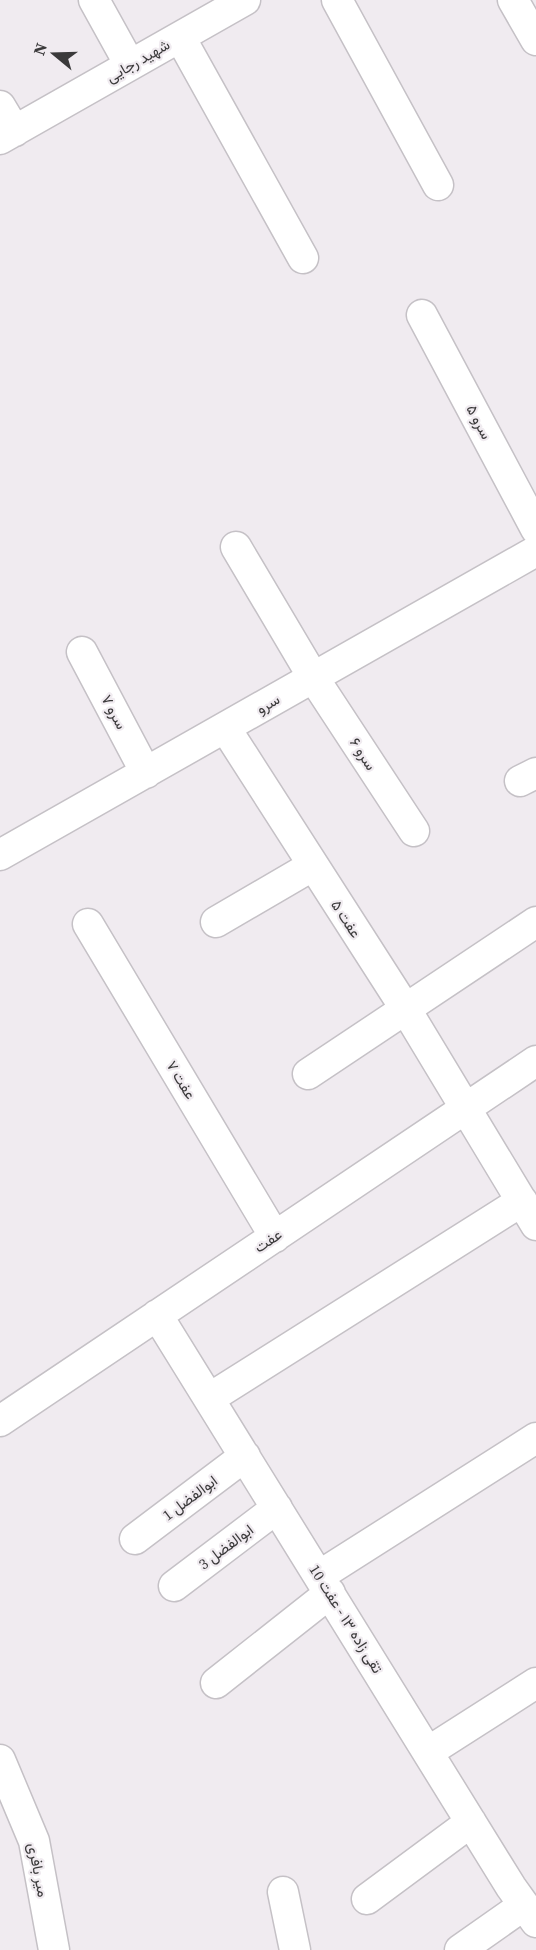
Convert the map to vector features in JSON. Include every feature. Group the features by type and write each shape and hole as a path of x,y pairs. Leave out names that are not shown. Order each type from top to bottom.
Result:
{"street":[{"path":"94,0 130,65"},
{"name":"شهید رجایی","path":"5,126 130,65 245,0"},
{"path":"337,0 438,185"},
{"path":"513,0 536,40"},
{"path":"180,37 303,258"},
{"name":"سرو ۵","path":"422,315 536,530"},
{"name":"سرو ۶","path":"236,547 313,677 414,831"},
{"name":"سرو","path":"0,855 226,729 536,551"},
{"name":"سرو ۷","path":"82,652 146,773"},
{"name":"عفت ۵","path":"226,729 405,1008 529,1213"},
{"path":"216,922 312,866"},
{"path":"308,1074 536,922"},
{"name":"عفت ۷","path":"88,924 274,1237"},
{"name":"عفت","path":"0,1421 536,1061"},
{"path":"210,1398 529,1213"},
{"name":"تقی زاده ۱۳ - عفت 10","path":"157,1316 530,1914"},
{"path":"216,1683 324,1584 536,1437"},
{"name":"ابوالفضل 1","path":"135,1539 245,1456"},
{"name":"ابوالفضل 3","path":"174,1586 277,1508"},
{"path":"428,1752 536,1683"},
{"name":"میر بافری","path":"0,1760 34,1841 54,1950"},
{"path":"366,1899 471,1822"},
{"path":"283,1892 295,1950"},
{"path":"460,1950 530,1914"}]}
